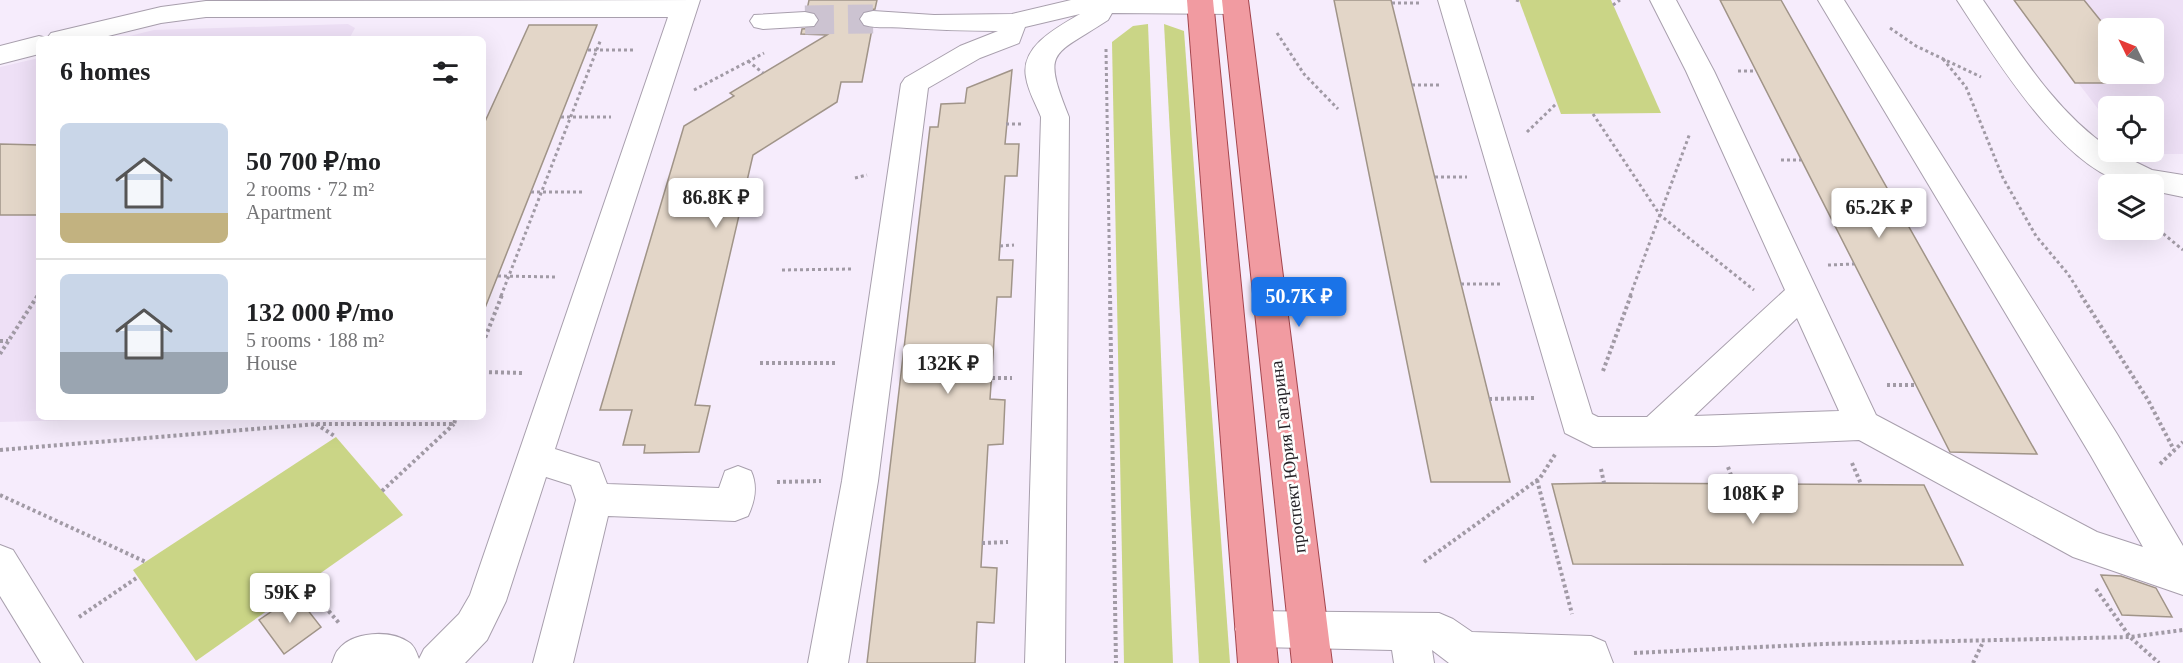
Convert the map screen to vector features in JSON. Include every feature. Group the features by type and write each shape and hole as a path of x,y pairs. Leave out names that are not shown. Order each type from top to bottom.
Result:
{"main road":[{"path":"1201,3 1256,646"},
{"name":"проспект Юрия Гагарина","path":"1235,3 1310,647"}],"lane":[{"path":"1451,0 1580,425 1593,432 1863,425 2086,544 2181,577"},
{"path":"1663,0 1707,88 1792,302 1863,425"},
{"path":"1831,0 2104,446 2181,577"},
{"path":"1970,0 2062,126 2121,169 2142,180 2183,186"},
{"path":"873,19 905,19 934,23 1012,22 1089,4 1235,3"},
{"path":"73,36 161,15 206,9 514,4 612,10 685,4 623,193 592,277 487,601 473,627 438,663"},
{"path":"1046,663 1055,117 1039,74 1039,61 1047,49 1099,14 1089,4"},
{"path":"763,21 800,20"},
{"path":"828,663 878,363 915,84 970,52 1010,37 1012,22"},
{"path":"0,55 36,46"},
{"path":"1655,431 1792,302"},
{"path":"534,458 585,474 594,500 553,663"},
{"path":"594,500 735,505 738,482"},
{"path":"0,562 56,651"},
{"path":"1256,646 1411,648 1438,632 1465,651 1589,658"}],"path":[{"path":"1613,5 1620,0"},
{"path":"486,336 612,10"},
{"path":"688,93 790,40 800,20"},
{"path":"1272,26 1289,53 1327,100 1338,109"},
{"path":"1886,26 1916,46 1984,78"},
{"path":"1106,44 1116,663"},
{"path":"588,50 670,50"},
{"path":"1943,59 1966,87 2002,178 2036,236 2068,274 2148,400 2174,450"},
{"path":"748,61 764,73"},
{"path":"1424,562 1537,480 1580,425 1707,88"},
{"path":"1593,114 1660,215 1792,302"},
{"path":"561,117 647,118"},
{"path":"1006,124 1025,124"},
{"path":"531,192 623,193"},
{"path":"2164,234 2183,250"},
{"path":"1000,246 1021,245"},
{"path":"782,270 889,268"},
{"path":"498,276 592,277"},
{"path":"0,354 36,298"},
{"path":"0,341 9,341"},
{"path":"760,363 878,363"},
{"path":"992,378 1017,378"},
{"path":"382,491 454,424 455,420"},
{"path":"0,450 316,424 454,424"},
{"path":"316,424 336,437"},
{"path":"1537,480 1589,658 1823,644 2130,637 2183,630"},
{"path":"738,482 860,481"},
{"path":"0,495 146,562"},
{"path":"982,543 1012,542"},
{"path":"2086,544 2094,586 2130,637 2159,663"},
{"path":"56,651 138,577"},
{"path":"305,584 372,660"},
{"path":"1973,663 1983,641"}],"shaded area":[{"path":"2014,0 2183,0 2183,154 2164,154 2164,96 2098,96 2098,109"},
{"path":"348,24 355,28 351,36 129,36 154,30"},
{"path":"36,59 36,420 76,420 0,422 0,67"}],"green space":[{"path":"1519,0 1611,0 1661,113 1561,114"},
{"path":"1148,24 1173,663 1124,663 1112,42 1133,26"},
{"path":"1164,24 1184,31 1230,663 1199,663"},
{"path":"336,437 403,515 196,661 133,570"}],"building":[{"path":"809,0 877,0 875,9 864,11 858,18 862,26 872,29 862,82 841,82 837,102 753,155 695,405 710,406 699,452 644,453 645,445 623,445 632,410 600,410 684,126 734,96 730,93 827,35 801,34 802,29 814,28 820,21 816,13 807,10"},
{"path":"1334,0 1391,0 1510,482 1431,482"},
{"path":"1720,0 1781,0 2037,454 1950,452"},
{"path":"2014,0 2084,0 2099,18 2098,83 2075,83"},
{"path":"529,25 597,25 486,305 486,119"},
{"path":"1012,70 1005,144 1019,144 1017,176 1005,176 999,260 1013,260 1011,297 997,297 990,399 1005,400 1003,444 988,445 981,567 997,568 994,623 977,622 975,663 867,663 930,127 938,127 941,104 965,103 967,88"},
{"path":"0,144 36,145 36,215 0,215"},
{"path":"1552,484 1924,485 1963,565 1573,564"},
{"path":"2101,575 2121,576 2156,588 2172,617 2122,615"},
{"path":"296,595 321,627 284,654 259,620"}],"tunnel":[{"path":"805,20 873,19"}]}
